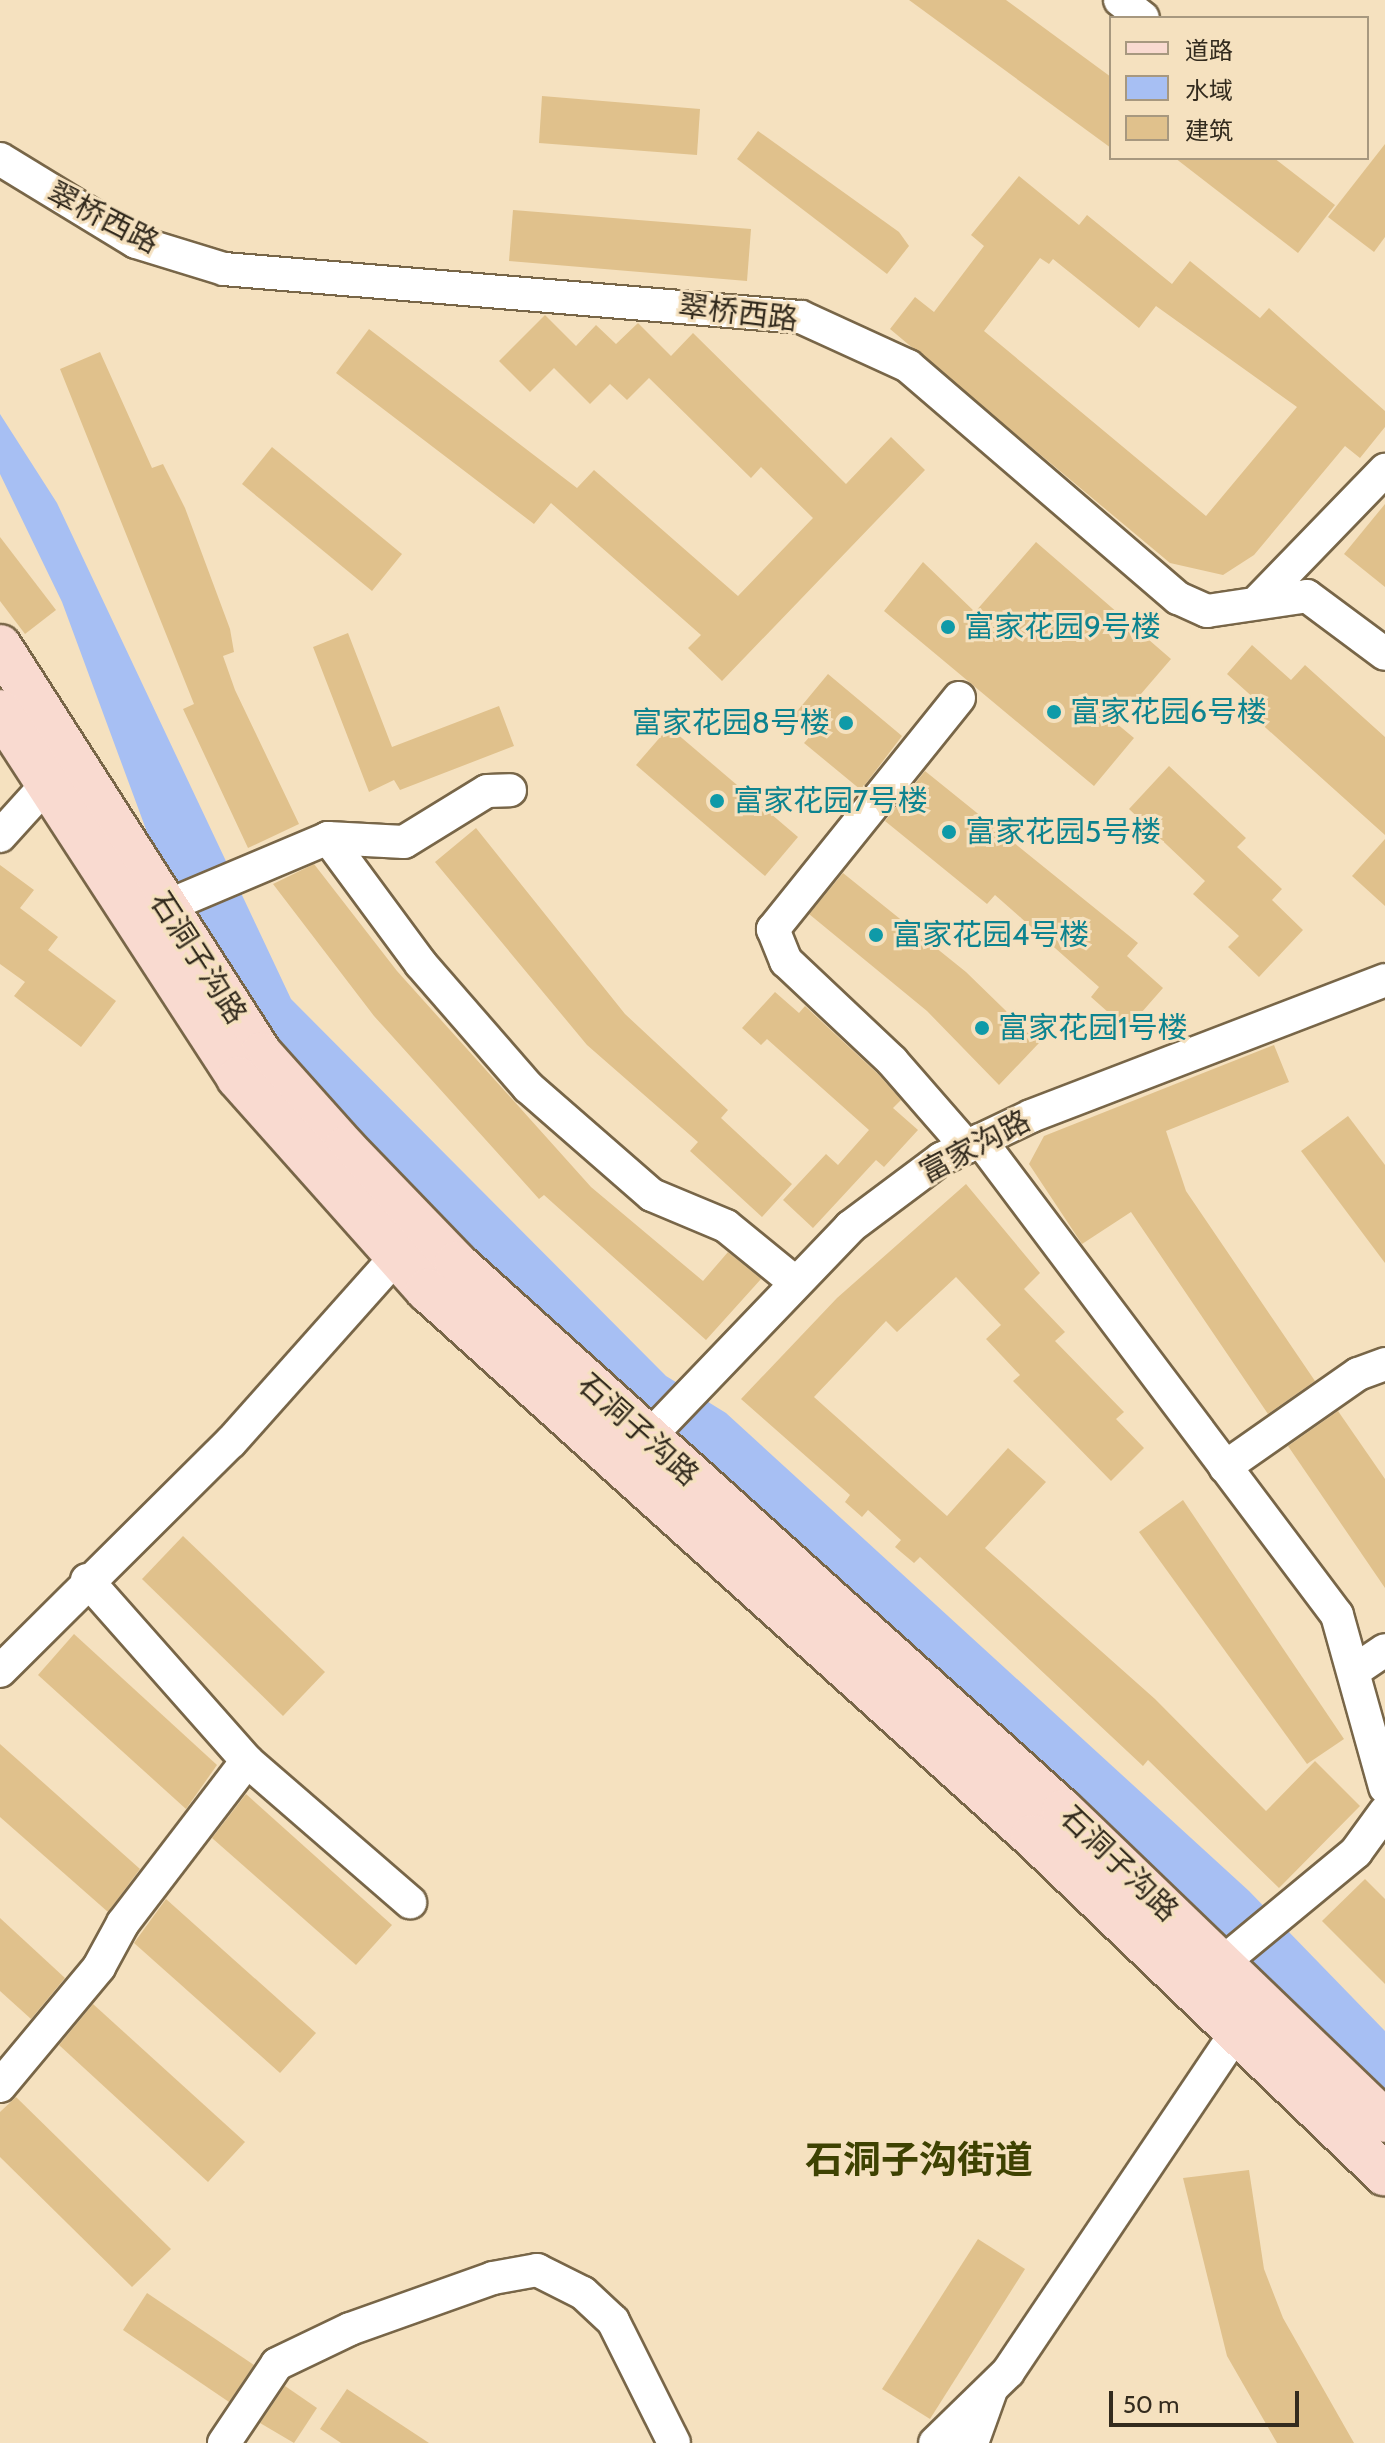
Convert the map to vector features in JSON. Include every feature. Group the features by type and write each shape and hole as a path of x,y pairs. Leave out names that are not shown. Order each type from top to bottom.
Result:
{"main road":[{"name":"石洞子沟路","path":"0,646 172,904 261,1054 345,1148 456,1263 651,1436 1225,1960 1385,2121"},
{"name":"石洞子沟路","path":"0,711 238,1078 396,1257 1237,2031 1385,2175"}],"street":[{"path":"1120,0 1140,16"},
{"name":"翠桥西路","path":"0,159 136,242 224,269 801,317 908,366 1178,598 1207,611 1260,599 1307,596 1385,654"},
{"path":"1260,599 1385,470"},
{"path":"959,698 773,929 786,961 892,1061 973,1144 1337,1615 1385,1787"},
{"path":"0,836 48,783"},
{"path":"172,904 328,838 404,842 487,791 510,790"},
{"path":"328,838 421,964 528,1087 652,1195 726,1226 796,1283"},
{"name":"富家沟路","path":"651,1436 850,1227 973,1144 1385,980"},
{"path":"0,1671 87,1580 231,1442 396,1257"},
{"path":"1225,1467 1358,1374 1385,1364"},
{"path":"87,1580 247,1761 410,1902"},
{"path":"1354,1671 1385,1650"},
{"path":"0,2086 99,1967 123,1923 247,1761"},
{"path":"1225,1960 1356,1852 1385,1812"},
{"path":"935,2443 992,2387 1237,2031"},
{"path":"224,2443 277,2364 350,2329 493,2278 537,2270 583,2293 613,2321 674,2443"},
{"path":"972,2443 992,2387"}],"water":[{"path":"0,414 57,503 291,999 666,1376 726,1413 1249,1891 1385,2031 1385,2097 629,1407 274,1047 161,870 62,602 0,474"}],"building":[{"path":"909,0 1006,0 1109,76 1109,147"},
{"path":"542,96 700,109 697,155 539,143"},
{"path":"758,131 899,232 909,246 887,274 737,159"},
{"path":"1385,144 1385,237 1374,252 1328,217"},
{"path":"1178,160 1277,160 1335,205 1298,253"},
{"path":"1019,176 1079,225 1087,215 1172,284 1190,261 1260,318 1269,308 1385,411 1385,427 1360,458 1345,446 1254,555 1223,575 1170,563 890,329 915,297 934,312 984,246 971,235","holes":["1040,258 1049,264 1053,259 1139,328 1156,306 1297,407 1206,516 984,331"]},
{"path":"513,210 751,229 747,281 509,261"},
{"path":"545,315 576,346 596,325 616,344 638,323 671,356 693,333 846,484 891,437 925,470 722,681 688,648 701,635 551,503 534,524 336,373 369,329 577,488 594,470 738,596 813,518 761,467 751,478 649,378 627,400 610,384 590,404 554,368 530,392 499,361"},
{"path":"100,352 152,468 163,464 185,508 230,629 234,652 223,656 235,690 299,824 248,848 183,709 194,704 60,369"},
{"path":"272,447 402,554 372,591 242,484"},
{"path":"1385,504 1385,587 1344,554"},
{"path":"0,537 56,610 25,634 0,601"},
{"path":"1036,542 1171,659 1116,723 1134,738 1094,786 884,611 923,562 975,612"},
{"path":"348,633 392,747 499,706 514,746 400,790 394,780 369,792 313,647"},
{"path":"1252,645 1291,680 1305,665 1385,737 1385,835 1256,719 1266,709 1227,674"},
{"name":"富家花园8号楼","path":"828,674 902,736 861,790 804,743 814,732 794,715"},
{"name":"富家花园7号楼","path":"669,727 798,837 765,876 636,765"},
{"path":"1169,766 1246,838 1237,847 1282,889 1272,900 1303,930 1259,977 1228,947 1239,936 1193,894 1205,881 1129,809"},
{"path":"925,771 1138,943 1127,956 1163,988 1127,1029 1091,997 1099,987 995,895 987,904 885,821"},
{"path":"476,828 625,1014 728,1110 721,1118 792,1184 762,1217 690,1151 698,1142 587,1045 435,862"},
{"path":"1385,839 1385,906 1352,876"},
{"path":"314,864 397,971 591,1187 703,1281 728,1252 761,1279 706,1340 544,1195 539,1199 374,1016 273,884"},
{"path":"0,865 34,890 20,908 58,937 48,950 116,1001 81,1047 14,996 25,982 0,964"},
{"path":"843,873 966,972 1039,1043 999,1085 927,1011 809,914"},
{"path":"775,992 799,1013 805,1006 878,1074 901,1100 893,1108 918,1130 884,1167 876,1160 813,1228 783,1200 826,1154 838,1165 869,1130 767,1039 761,1045 742,1028"},
{"path":"1274,1045 1289,1082 1166,1131 1186,1191 1315,1381 1268,1414 1131,1212 1082,1244 1029,1164 1044,1136"},
{"path":"1348,1116 1385,1165 1385,1263 1301,1151"},
{"path":"966,1184 1040,1273 1024,1289 1065,1332 1055,1341 1124,1412 1116,1419 1144,1448 1111,1481 1013,1381 1020,1375 986,1339 1001,1325 956,1277 897,1332 886,1321 814,1397 947,1516 1008,1448 1046,1482 985,1548 1155,1699 1266,1811 1315,1761 1360,1806 1279,1888 1148,1760 1143,1766 920,1557 914,1563 895,1547 901,1540 868,1510 862,1517 845,1502 850,1495 741,1399 837,1298"},
{"path":"1338,1411 1385,1479 1385,1588 1288,1446"},
{"path":"1183,1500 1344,1739 1307,1764 1139,1532"},
{"path":"183,1536 325,1672 283,1716 142,1579"},
{"path":"74,1634 217,1765 186,1809 38,1675"},
{"path":"0,1744 140,1869 108,1912 0,1817"},
{"path":"246,1794 392,1925 356,1965 212,1838"},
{"path":"1365,1879 1385,1899 1385,1984 1322,1921"},
{"path":"166,1899 316,2033 280,2073 134,1943"},
{"path":"0,1918 65,1978 31,2019 0,1991"},
{"path":"93,2004 245,2142 208,2182 59,2045"},
{"path":"16,2097 171,2249 132,2287 0,2157 0,2112"},
{"path":"1249,2170 1264,2269 1283,2318 1354,2443 1277,2443 1227,2356 1183,2178"},
{"path":"978,2239 1025,2269 930,2419 882,2389"},
{"path":"147,2293 254,2365 229,2402 123,2330"},
{"path":"285,2386 317,2408 294,2443 260,2423"},
{"path":"347,2389 429,2443 341,2443 320,2429"}],"place":[{"name":"富家花园9号楼","path":"948,627"},
{"name":"富家花园6号楼","path":"1054,712"},
{"name":"富家花园8号楼","path":"846,723"},
{"name":"富家花园7号楼","path":"717,801"},
{"name":"富家花园5号楼","path":"949,832"},
{"name":"富家花园4号楼","path":"876,935"},
{"name":"富家花园1号楼","path":"982,1028"}],"district":[{"name":"石洞子沟街道","path":"919,2160"}]}
